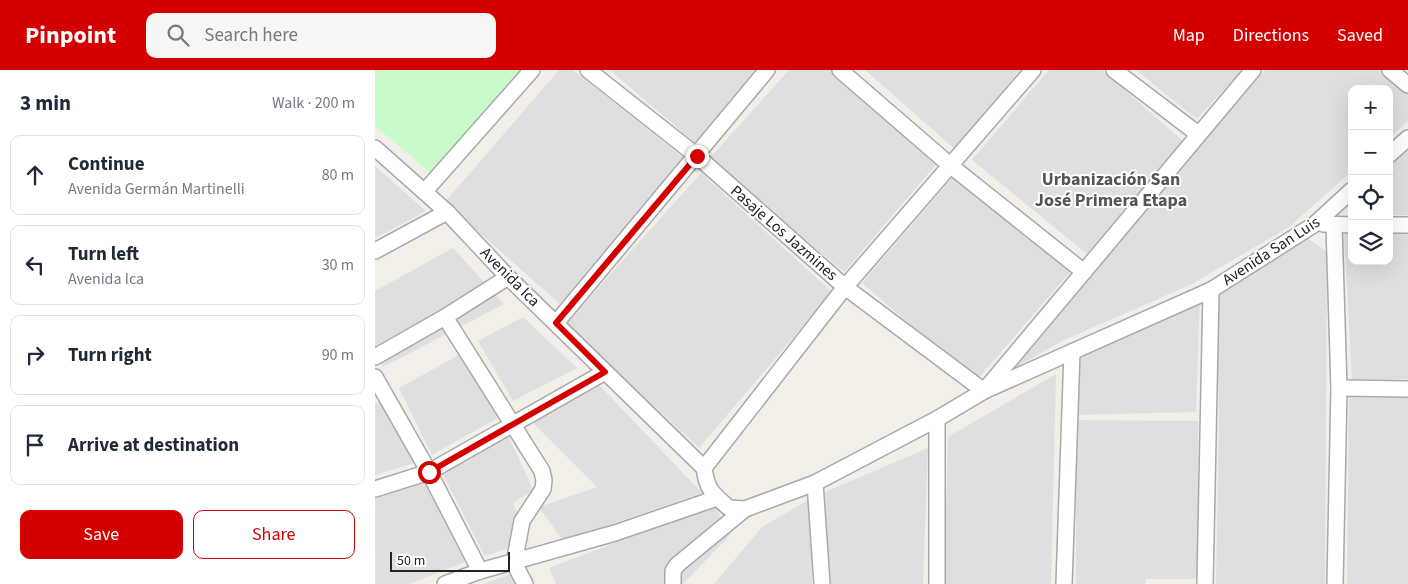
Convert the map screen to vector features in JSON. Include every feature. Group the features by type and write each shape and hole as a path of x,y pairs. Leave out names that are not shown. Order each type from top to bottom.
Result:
{"street":[{"path":"425,191 531,70"},
{"name":"Pasaje Los Jazmines","path":"588,70 697,156 845,287 984,390"},
{"path":"556,323 767,70"},
{"path":"840,70 951,166 1084,272"},
{"path":"704,468 845,287 1033,70"},
{"path":"1114,70 1198,134"},
{"path":"673,584 673,571 677,564 745,509 815,483 937,419 984,390 1253,70"},
{"path":"1389,70 1408,85"},
{"path":"1393,151 1408,138"},
{"name":"Avenida Ica","path":"375,148 447,212 508,277 704,468 706,485 717,498"},
{"name":"Avenida San Luis","path":"984,390 1211,290 1315,224 1348,194"},
{"path":"375,251 447,212"},
{"path":"1315,224 1348,225"},
{"path":"1333,225 1339,388 1335,584"},
{"path":"1393,225 1408,226"},
{"path":"375,357 445,317 508,277"},
{"path":"1205,584 1211,290"},
{"path":"445,317 542,471 543,489 522,521 514,563 525,584"},
{"path":"1064,584 1072,352"},
{"path":"375,489 429,472 605,372"},
{"path":"375,377 429,472 480,572"},
{"path":"1339,388 1408,389"},
{"path":"937,419 937,584"},
{"path":"815,483 822,584"},
{"path":"445,584 615,533 717,498 729,508 745,509"}],"shaded area":[{"path":"559,70 573,70 685,159 630,226 560,304 445,202"},
{"path":"610,70 757,70 695,143"},
{"path":"789,70 831,70 939,161 844,272 709,159"},
{"path":"865,70 1020,70 956,150"},
{"path":"1049,70 1102,70 1183,141 1087,254 972,160"},
{"path":"1136,70 1242,70 1197,119"},
{"path":"1265,70 1380,70 1408,94 1408,121 1393,134 1393,85 1348,85 1348,175 1289,227 1192,284 1062,341 1003,375"},
{"path":"1408,143 1408,215 1393,215 1393,158"},
{"path":"375,166 426,211 375,238"},
{"path":"957,172 1071,271 976,381 862,283"},
{"path":"701,173 832,292 699,448 566,324"},
{"path":"1393,233 1408,233 1408,379 1352,380 1344,234 1348,234 1348,265 1393,265"},
{"path":"1304,236 1327,252 1325,584 1216,584 1219,422 1217,289"},
{"path":"453,248 504,304 383,367 375,354 375,291"},
{"path":"1200,294 1196,412 1075,415 1078,355"},
{"path":"523,317 577,368 513,401 478,341"},
{"path":"468,350 503,415 432,455 399,388"},
{"path":"1056,374 1051,584 944,584 948,437"},
{"path":"599,385 702,493 563,541 539,507 597,487 530,420"},
{"path":"1349,397 1408,398 1408,584 1347,584"},
{"path":"381,400 414,463 375,475 375,404"},
{"path":"1076,420 1198,421 1198,579 1146,579 1145,584 1076,584"},
{"path":"509,437 533,490 513,503 529,541 485,556 441,471"},
{"path":"928,448 923,584 829,584 825,492"},
{"path":"424,480 465,562 409,584 375,584 375,497"},
{"path":"810,499 812,584 714,584 762,527"},
{"path":"714,505 731,534 683,584 556,584 549,568"},
{"path":"516,572 522,584 483,584"}],"green space":[{"path":"375,70 522,70 433,175 375,126"}],"district":[{"name":"Urbanización San José Primera Etapa","path":"1111,189"}],"route":[{"path":"429,472 605,372 556,323 697,156"}]}
